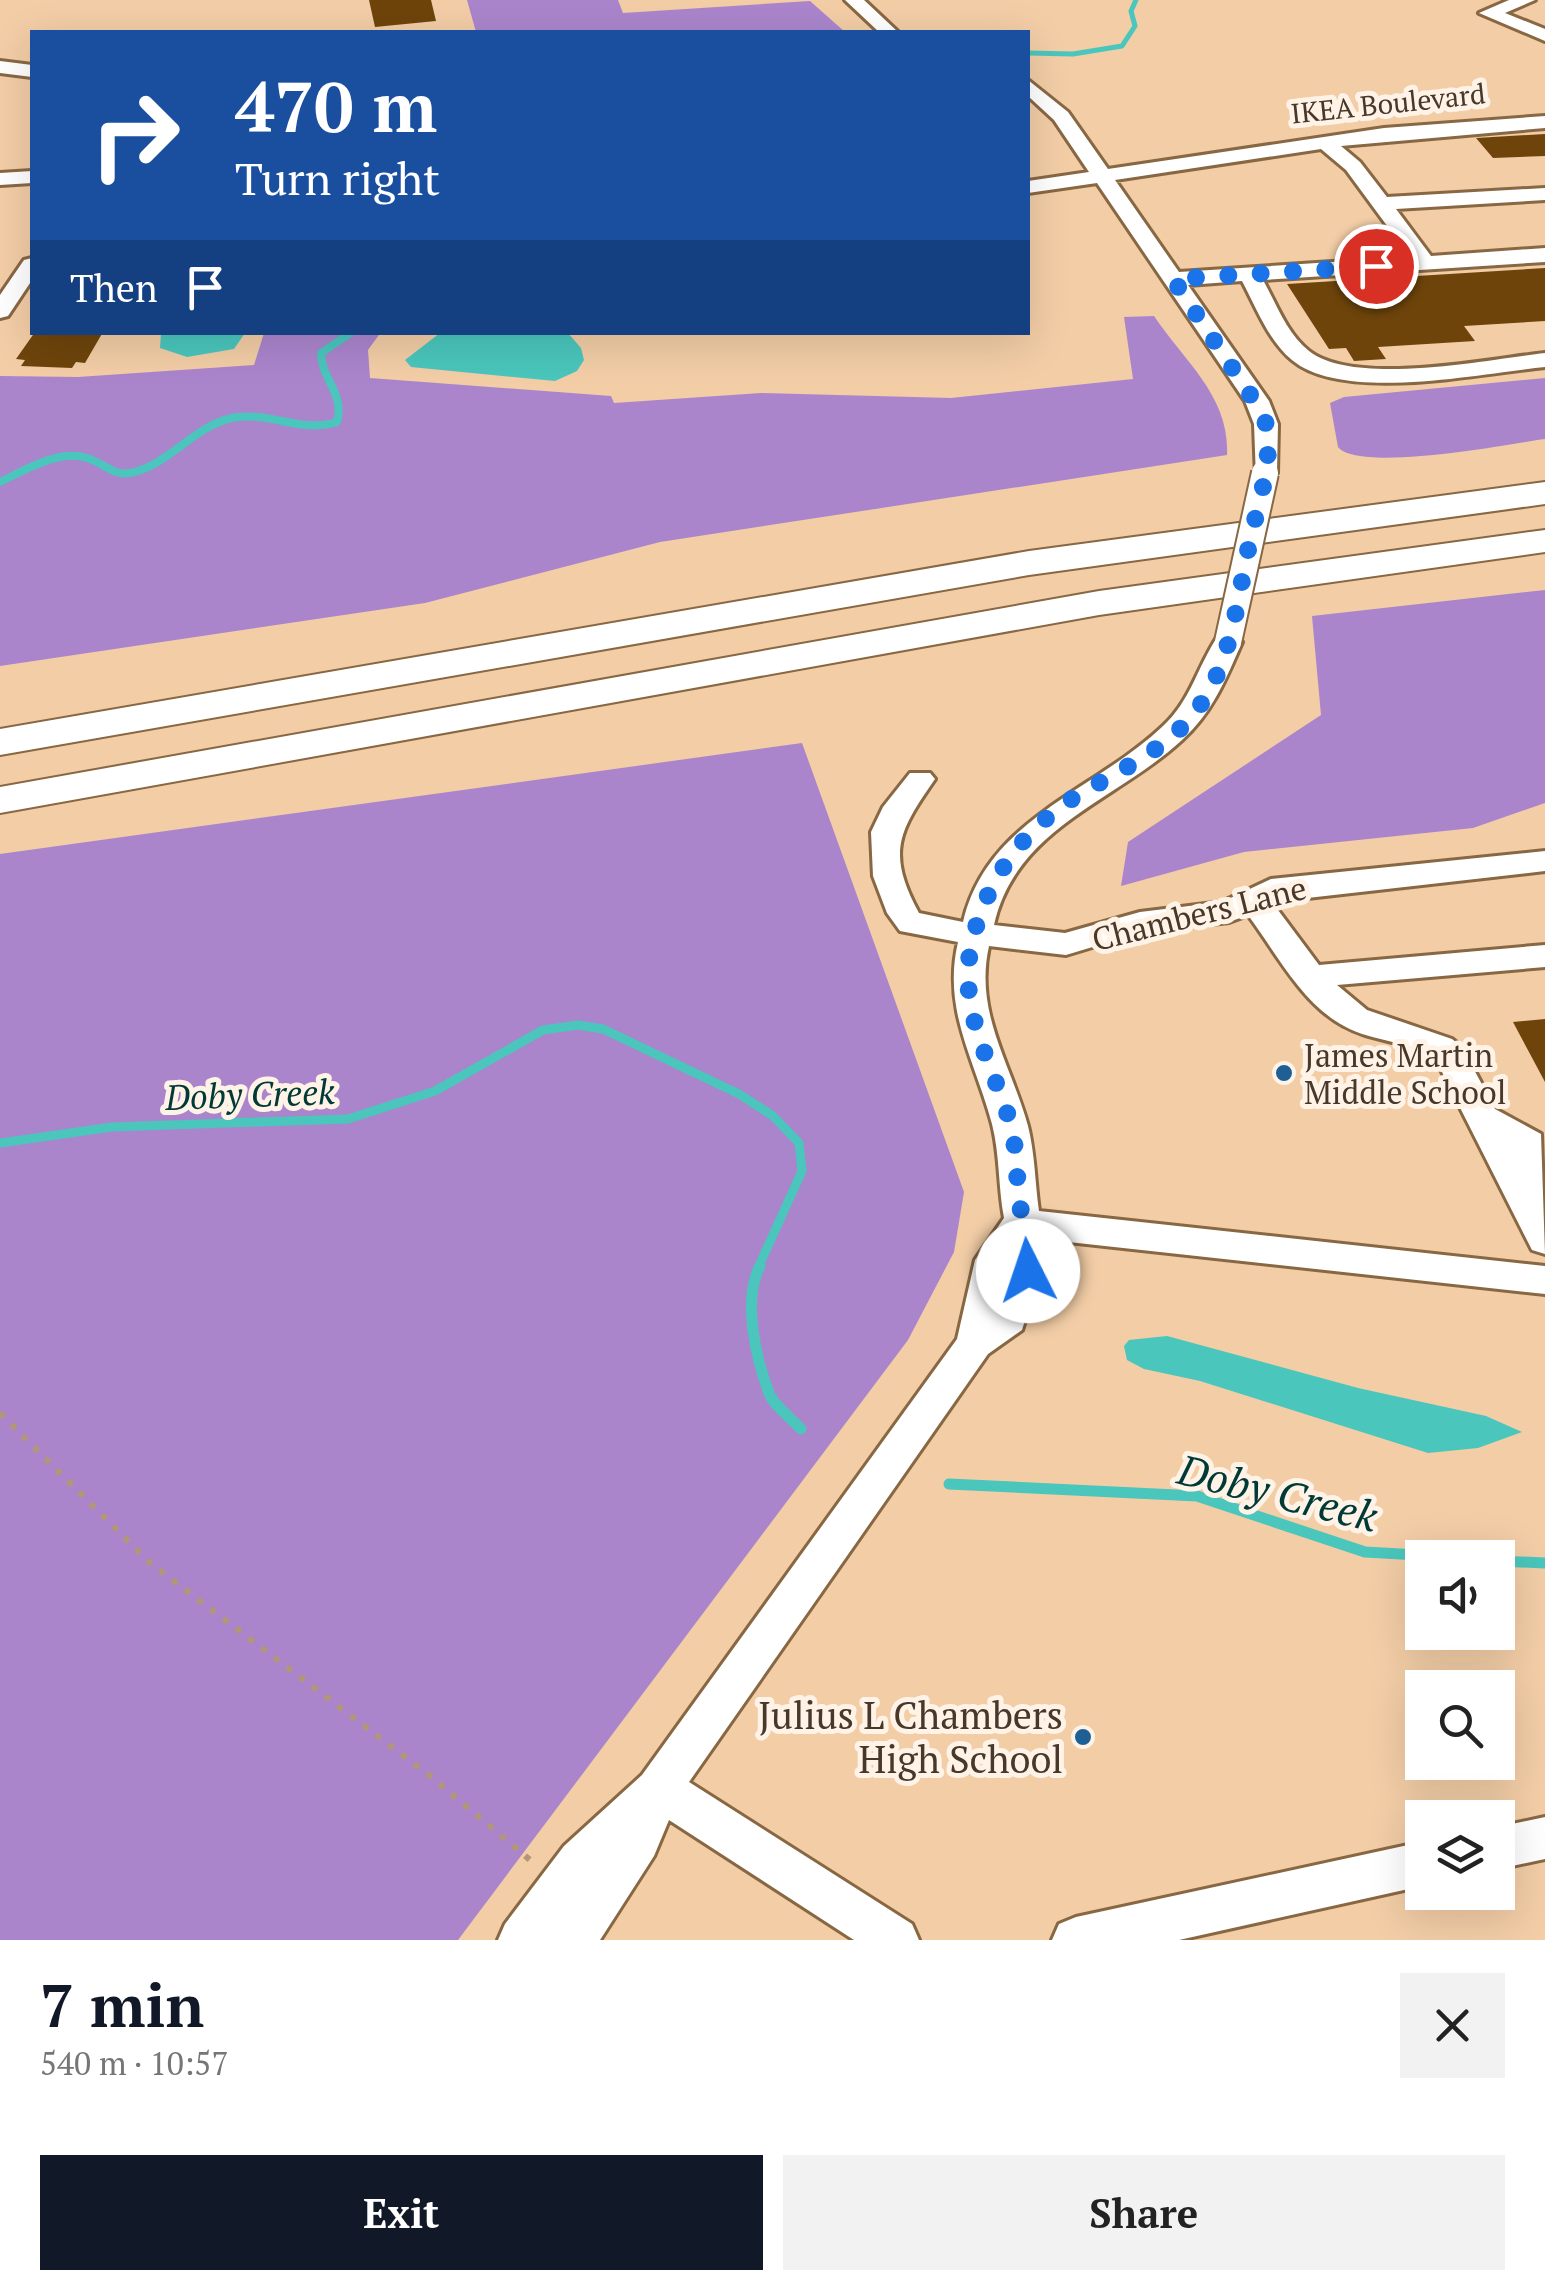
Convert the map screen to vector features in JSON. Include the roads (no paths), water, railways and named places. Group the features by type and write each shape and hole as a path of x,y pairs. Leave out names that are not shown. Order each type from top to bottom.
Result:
{"highway":[{"path":"0,742 1029,563 1545,492"},
{"path":"0,800 1099,603 1545,540"}],"street":[{"path":"1526,0 1488,13 1545,35"},
{"path":"858,1 870,20 886,30"},
{"path":"0,64 30,67"},
{"path":"1023,1223 1010,1124 970,1008 967,973 973,936 992,886 1020,843 1062,806 1145,757 1184,725 1210,690 1228,642 1265,473 1268,439 1263,414 1173,279 1061,116 1030,88"},
{"name":"IKEA Boulevard","path":"1239,154 1263,145 1392,125 1545,120"},
{"name":"IKEA Boulevard","path":"1030,187 1405,131 1545,120"},
{"path":"1325,143 1354,166 1425,262"},
{"path":"0,179 30,178"},
{"path":"1381,204 1545,194"},
{"path":"1173,279 1545,255"},
{"path":"0,311 30,268"},
{"path":"1249,274 1298,354 1332,373 1351,376 1545,360"},
{"name":"Chambers Lane","path":"920,779 894,808 886,826 886,872 910,924 973,936 1066,944 1140,922 1229,912 1252,898 1289,886 1545,862"},
{"path":"1252,898 1333,1001 1355,1018 1444,1048 1479,1116 1528,1144 1540,1178 1523,1201 1545,1240"},
{"path":"1313,976 1545,956"},
{"path":"573,1940 638,1841 659,1788 975,1343 996,1255 1004,1239 1023,1223 1545,1280"},
{"path":"522,1940 563,1884 616,1824 659,1788"},
{"path":"659,1788 894,1940"},
{"path":"1515,1844 1545,1838"},
{"path":"1076,1940 1405,1868"}],"water":[{"path":"161,335 244,335 234,349 187,357 160,348"},
{"path":"437,335 570,335 581,348 584,360 577,371 555,381 411,367 405,360"},
{"path":"1167,1336 1358,1388 1486,1416 1522,1432 1478,1448 1428,1453 1200,1381 1144,1369 1127,1360 1124,1346 1129,1340"}],"waterway":[{"path":"1030,53 1073,54 1122,46 1135,26 1131,11 1136,0"},
{"path":"0,482 65,456 87,458 124,473 145,469 209,427 238,417 312,425 337,422 338,403 321,353 348,335"},
{"name":"Doby Creek","path":"0,1143 112,1127 348,1119 435,1091 543,1030 578,1025 603,1029 739,1094 773,1116 799,1143 802,1171 758,1268"},
{"name":"Doby Creek","path":"760,1266 752,1312 764,1379 771,1398 801,1429"},
{"name":"Doby Creek","path":"949,1484 1197,1496 1365,1552 1405,1554"},
{"name":"Doby Creek","path":"1515,1562 1545,1563"}],"place":[{"name":"James Martin Middle School","path":"1284,1073"},
{"name":"Julius L Chambers High School","path":"1083,1737"}]}
